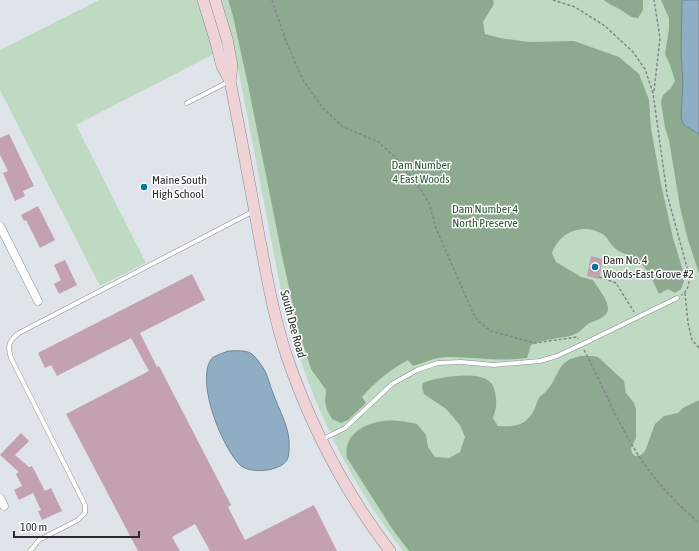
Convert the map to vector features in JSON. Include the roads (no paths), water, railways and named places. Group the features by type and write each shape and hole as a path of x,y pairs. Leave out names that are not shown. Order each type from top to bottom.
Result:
{"main road":[{"name":"South Dee Road","path":"203,0 222,66 230,81 268,281 283,342 304,402 337,472 359,509 390,551"},
{"name":"South Dee Road","path":"215,0 227,39 232,66 230,81"}],"street":[{"path":"0,227 38,301"},
{"path":"0,498 4,506"}],"lane":[{"path":"187,103 230,81"},
{"path":"30,551 39,540 78,520 84,513 85,505 11,358 8,351 10,341 19,333 255,211"},
{"path":"321,440 345,428 392,384 428,365 461,362 494,365 540,361 557,356 582,345 677,298"}],"water":[{"path":"682,0 699,0 699,134 684,125 681,118 683,83 681,51"},
{"path":"228,351 249,352 258,361 266,373 284,420 289,441 289,454 287,460 278,467 257,471 250,470 240,465 226,445 219,431 209,400 207,372 211,359"}],"place":[{"name":"Maine South High School","path":"144,187"},
{"name":"Dam No. 4 Woods-East Grove #2","path":"595,267"}],"park label":[{"name":"Dam Number 4 East Woods","path":"421,172"},
{"name":"Dam Number 4 North Preserve","path":"485,216"}]}
